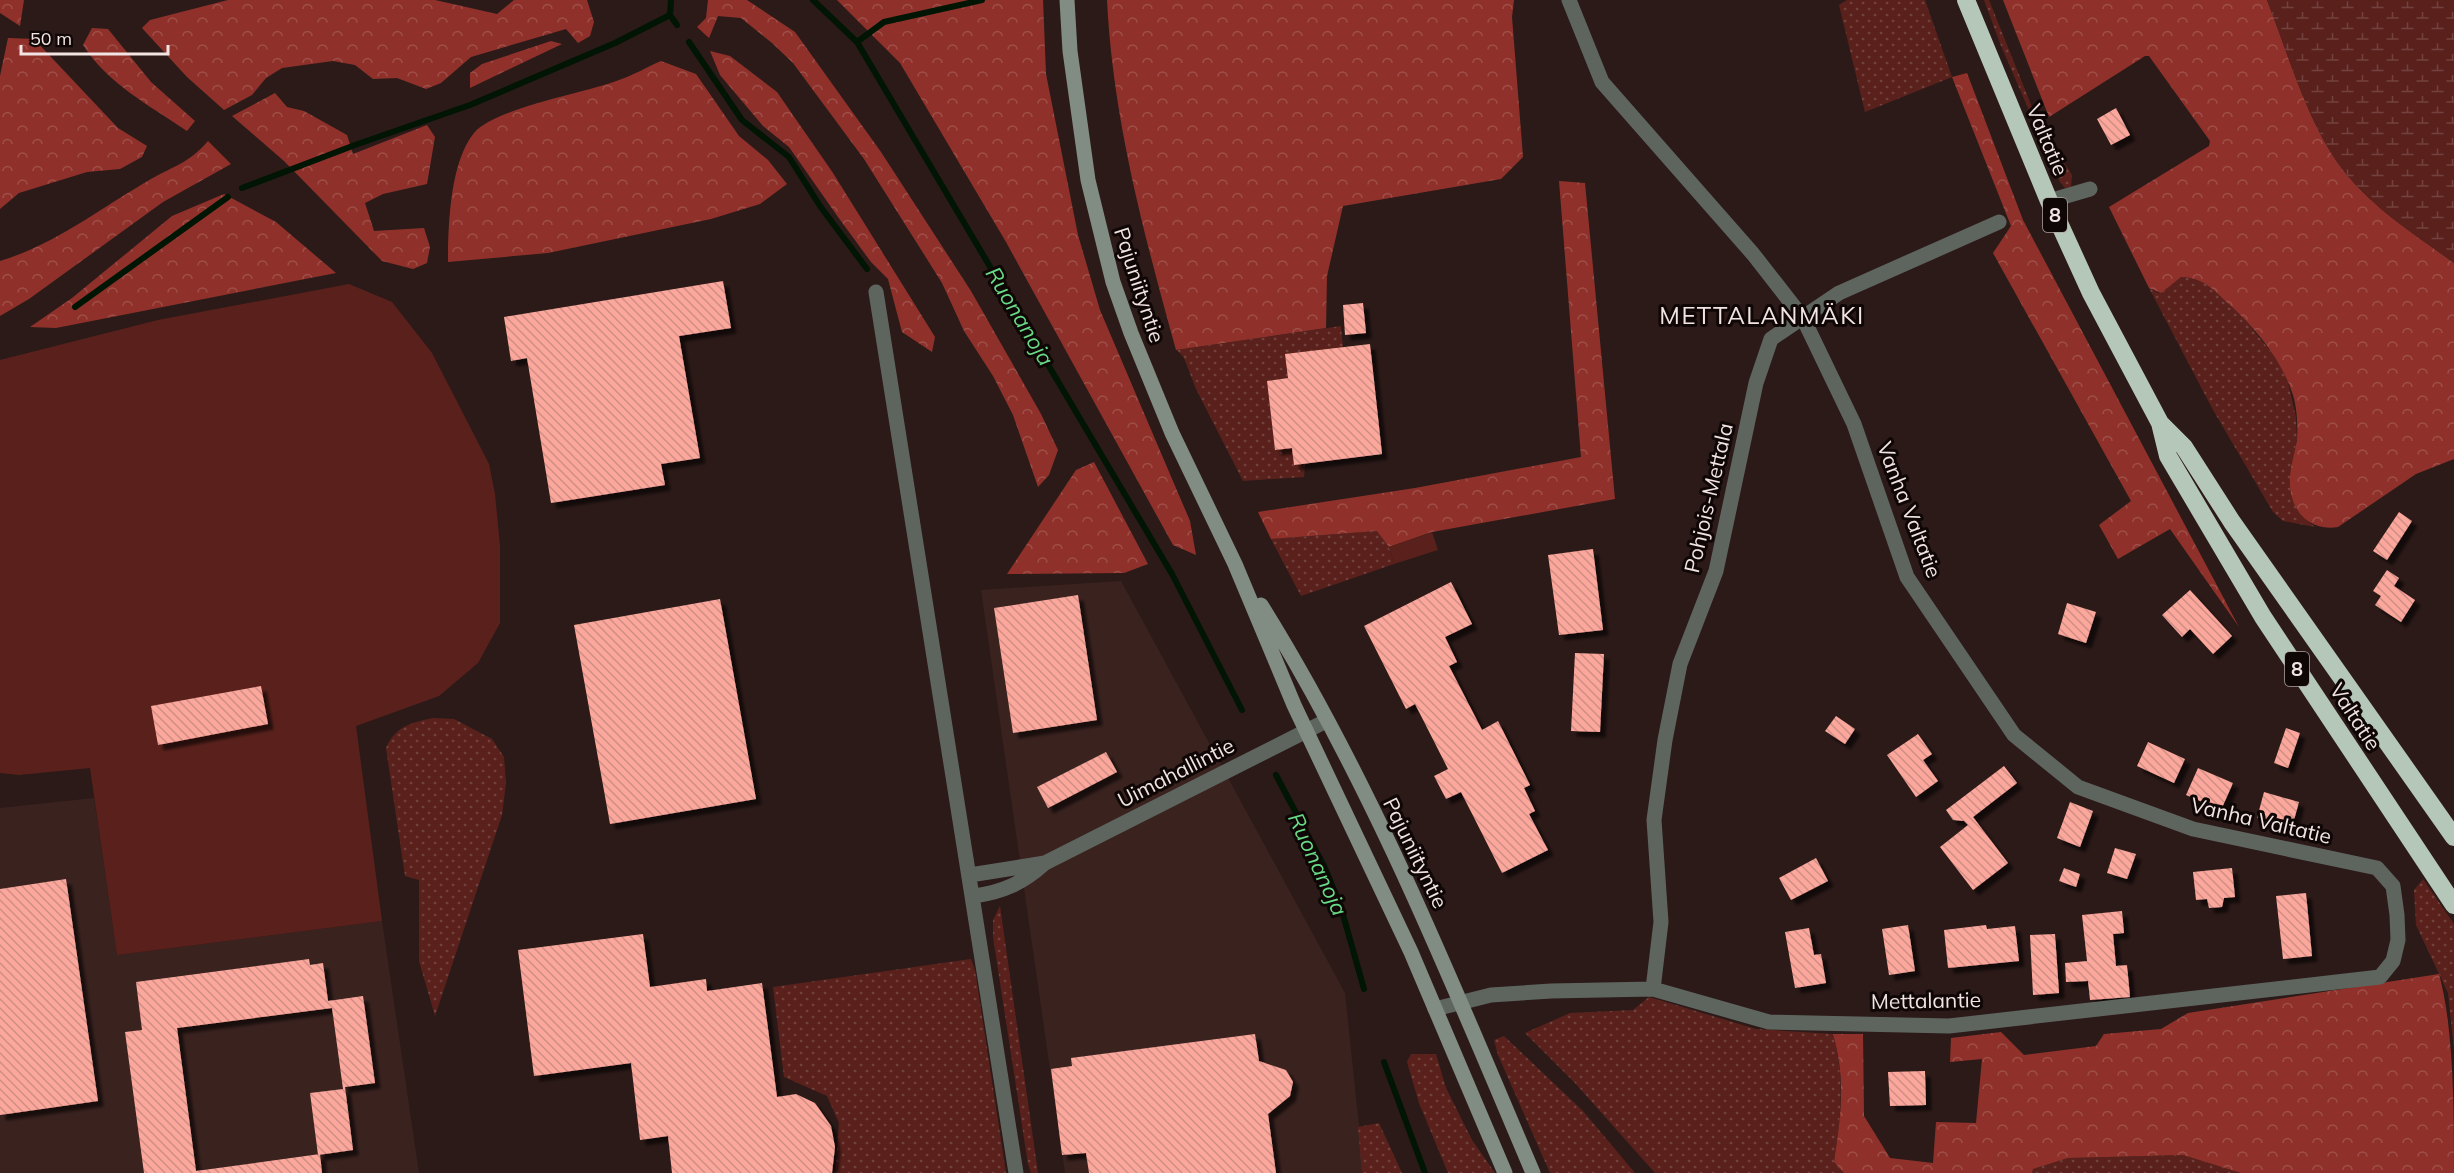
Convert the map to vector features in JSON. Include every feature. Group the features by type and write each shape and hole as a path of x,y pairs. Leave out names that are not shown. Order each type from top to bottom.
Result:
{"highway":[{"name":"Valtatie","path":"1966,0 2049,201 2091,293 2160,423 2168,456 2257,608 2454,905"},
{"name":"Valtatie","path":"2160,423 2184,447 2232,522 2454,837"}],"street":[{"name":"Pajuniityntie","path":"1067,0 1072,61 1088,180 1113,282 1159,402 1235,564 1306,731 1412,952 1505,1173"},
{"name":"Vanha Valtatie","path":"1569,0 1602,82 1752,254 1803,318 1854,424 1907,577 2014,735 2078,787 2088,791 2193,829 2377,868 2393,886 2398,940"},
{"path":"2049,201 2090,189"},
{"name":"Pohjois-Mettala","path":"1653,989 1661,922 1654,820 1665,740 1680,664 1716,571 1756,383 1771,339 1839,293 1999,222"},
{"path":"876,292 974,896 1016,1173"},
{"name":"Pajuniityntie","path":"1235,564 1287,646 1417,904 1462,1002 1533,1173"},
{"name":"Uimahallintie","path":"974,896 992,893 1020,883 1045,863 1326,721"},
{"name":"Uimahallintie","path":"970,875 1045,863"},
{"name":"Mettalantie","path":"1435,1009 1491,995 1653,989 1769,1022 1949,1026 2380,977 2393,961 2398,940"}],"shaded area":[{"path":"1121,581 1345,993 1364,1173 1065,1173 981,590"},
{"path":"94,798 117,955 382,921 419,1173 0,1173 0,808"}],"green space":[{"path":"0,0 24,0 20,26 0,13"},
{"path":"228,0 435,0 497,14 514,0 587,0 594,22 590,36 578,43 566,29 471,57 441,83 426,89 397,78 373,79 355,65 333,61 282,68 266,78 252,95 224,110 187,77 142,28 150,20"},
{"path":"708,0 747,0 795,32 881,152 971,291 1041,414 1058,450 1049,475 1038,487 1013,415 993,376 964,331 942,283 864,159 793,63 741,18 718,16 709,38 697,27 706,18"},
{"path":"837,0 1043,0 1046,74 1078,235 1100,310 1190,521 1196,555 1173,545 1006,242 900,63"},
{"path":"1107,0 1514,0 1512,17 1523,157 1501,179 1343,206 1327,276 1326,328 1176,350 1142,220 1123,133 1110,45"},
{"path":"1847,0 1925,0 1952,77 1865,112 1839,5"},
{"path":"1984,0 1989,0 2038,122 2072,175 2071,187 2065,188 2060,182 2001,46"},
{"path":"2003,0 2267,0 2301,91 2334,157 2347,175 2371,200 2454,263 2454,459 2416,474 2338,527 2317,526 2301,515 2292,498 2290,487 2297,440 2295,406 2288,382 2275,357 2240,314 2202,282 2181,277 2161,293 2149,288 2109,207 2209,146 2210,141 2149,56 2145,56 2049,117"},
{"path":"2267,0 2454,0 2454,263 2371,200 2347,175 2334,157 2301,91"},
{"path":"92,28 108,29 151,82 195,121 187,131 130,93 104,71 83,45"},
{"path":"8,38 34,39 118,128 147,146 142,157 120,169 87,172 19,193 0,209 0,76"},
{"path":"551,41 562,44 470,88 470,73 482,64"},
{"path":"710,51 730,56 777,92 833,173 935,337 932,352 902,332 888,279 871,262 789,147 763,126 720,75"},
{"path":"661,61 696,74 739,136 768,160 787,184 760,204 711,219 548,253 448,262 450,213 455,177 466,145 474,133 500,116 619,80"},
{"path":"1967,73 2023,220 2239,627 2170,529 2118,559 2099,525 2131,501 1993,253 2011,226 1952,77"},
{"path":"275,93 287,107 304,111 347,135 353,154 427,125 435,137 427,184 383,194 365,203 374,231 424,228 430,247 427,263 413,269 382,261 284,161 232,116"},
{"path":"208,141 231,164 163,202 29,299 0,316 0,261 21,254 59,235 188,159"},
{"path":"1559,181 1585,183 1615,499 1432,532 1389,547 1377,531 1271,539 1258,512 1415,488 1581,457"},
{"path":"224,194 276,222 336,273 56,328 30,327 72,298 172,216"},
{"path":"2181,277 2201,279 2240,314 2277,359 2287,378 2296,417 2297,439 2290,477 2305,519 2315,527 2283,521 2273,512 2213,410 2149,288 2158,293"},
{"path":"349,284 392,302 432,353 489,464 495,494 500,546 500,623 478,663 439,696 356,726 382,921 117,955 90,768 19,775 0,773 0,360 158,320"},
{"path":"1341,326 1343,348 1288,378 1267,381 1275,449 1292,448 1305,463 1304,477 1243,481 1196,389 1184,358 1177,350"},
{"path":"1094,462 1148,564 1124,573 1007,574 1076,470"},
{"path":"1378,531 1389,547 1394,564 1301,596 1271,539"},
{"path":"1432,532 1438,550 1394,564 1389,547"},
{"path":"433,718 454,719 492,739 504,757 506,783 502,815 435,1016 419,961 419,880 405,876 386,748 399,730"},
{"path":"2423,879 2454,924 2454,1050 2448,993 2416,925 2414,890"},
{"path":"1000,906 1038,1173 1031,1173 1028,1164 993,937 993,920"},
{"path":"971,959 975,970 1006,1173 832,1173 835,1171 839,1123 827,1096 784,1077 773,987"},
{"path":"2439,974 2448,1020 2450,1045 2454,1173 2241,1173 2183,1155 2068,1158 2033,1169 2032,1173 1844,1173 1834,1162 1839,1129 1841,1082 1833,1034 1863,1034 1864,1116 1890,1158 1933,1163 1936,1122 1976,1123 1982,1059 1950,1062 1951,1038 2001,1032 2024,1055 2096,1046 2104,1034 2161,1029 2188,1013"},
{"path":"1649,997 1756,1029 1833,1034 1839,1066 1841,1098 1834,1162 1844,1173 1655,1173 1575,1083 1525,1033 1570,1013 1633,1010"},
{"path":"1504,1036 1583,1111 1635,1173 1550,1173 1498,1055 1494,1040"},
{"path":"1411,1054 1436,1054 1446,1088 1472,1140 1495,1173 1448,1173 1419,1103 1407,1062"},
{"path":"1379,1123 1402,1173 1362,1173 1358,1127"},
{"path":"2183,1155 2241,1173 2032,1173 2033,1169 2068,1158"}],"building":[{"path":"2116,108 2130,135 2111,145 2097,119"},
{"path":"723,281 731,328 679,336 700,458 661,464 665,485 551,503 527,358 511,361 504,317"},
{"path":"1363,303 1366,333 1345,335 1343,305"},
{"path":"1370,344 1382,454 1294,465 1292,448 1275,450 1267,381 1288,378 1285,354"},
{"path":"2399,512 2412,521 2387,560 2373,551"},
{"path":"1593,549 1603,630 1559,635 1548,555"},
{"path":"2387,570 2399,578 2394,586 2415,600 2401,622 2375,605 2381,596 2373,591"},
{"path":"1451,582 1472,624 1445,637 1457,662 1449,666 1482,730 1498,721 1530,785 1524,788 1535,811 1529,814 1548,850 1502,873 1461,792 1446,799 1434,776 1448,769 1415,704 1406,709 1364,626"},
{"path":"2190,590 2232,636 2213,654 2190,629 2182,637 2162,615"},
{"path":"1078,595 1097,720 1013,733 994,608"},
{"path":"720,599 756,799 610,824 574,625"},
{"path":"2067,603 2096,612 2086,643 2058,634"},
{"path":"1575,653 1604,654 1600,732 1571,731"},
{"path":"261,686 268,724 158,745 151,706"},
{"path":"1836,716 1855,729 1845,744 1825,731"},
{"path":"2286,728 2300,733 2288,768 2274,763"},
{"path":"1918,734 1932,754 1923,760 1938,781 1916,797 1887,755"},
{"path":"2148,742 2185,759 2174,783 2137,766"},
{"path":"1106,752 1117,772 1048,808 1037,787"},
{"path":"2004,766 2017,783 1973,817 2008,863 1973,890 1940,847 1968,825 1964,821 1953,820 1946,810"},
{"path":"2198,768 2233,783 2221,810 2186,795"},
{"path":"2264,792 2299,802 2292,827 2257,818"},
{"path":"2070,802 2093,811 2080,847 2057,838"},
{"path":"2115,848 2136,854 2127,879 2107,873"},
{"path":"1816,858 1828,881 1791,900 1779,878"},
{"path":"2064,868 2080,874 2076,887 2059,881"},
{"path":"2232,868 2235,897 2224,898 2222,907 2209,908 2207,899 2196,900 2193,872"},
{"path":"66,879 98,1101 0,1115 0,889"},
{"path":"2306,893 2312,956 2283,959 2276,896"},
{"path":"2122,911 2124,933 2113,934 2116,966 2127,965 2130,997 2090,1000 2088,981 2066,982 2065,963 2087,961 2082,915"},
{"path":"1908,925 1915,971 1889,975 1882,929"},
{"path":"1986,925 1987,929 2015,926 2019,961 1948,968 1944,930"},
{"path":"1809,928 1814,955 1821,954 1826,983 1795,988 1785,932"},
{"path":"643,934 650,987 706,979 707,991 762,983 777,1097 796,1094 815,1103 831,1126 835,1147 832,1173 672,1173 668,1136 640,1140 631,1063 534,1076 518,950"},
{"path":"2055,934 2059,993 2033,995 2030,935"},
{"path":"309,959 310,965 323,963 328,1001 363,996 375,1083 345,1087 353,1150 320,1155 322,1173 144,1173 125,1032 142,1030 136,982","holes":["332,1008 343,1089 310,1093 318,1154 196,1171 177,1028"]},
{"path":"1255,1034 1259,1061 1286,1070 1293,1082 1290,1096 1268,1114 1276,1173 1089,1173 1086,1153 1062,1155 1051,1069 1072,1066 1071,1058"},
{"path":"1925,1071 1926,1105 1890,1106 1888,1072"}],"waterway":[{"path":"242,188 470,105 615,43 670,15 671,0"},
{"name":"Ruonanoja","path":"813,0 857,42 1172,574 1242,710"},
{"name":"Ruonanoja","path":"857,42 884,22 982,0"},
{"path":"670,15 677,25"},
{"path":"689,42 742,120 789,157 820,206 867,269"},
{"path":"75,307 228,197"},
{"name":"Ruonanoja","path":"1276,775 1324,866 1340,904 1364,989"},
{"name":"Ruonanoja","path":"1384,1062 1425,1173"}],"district":[{"name":"METTALANMÄKI","path":"1762,316"}]}
